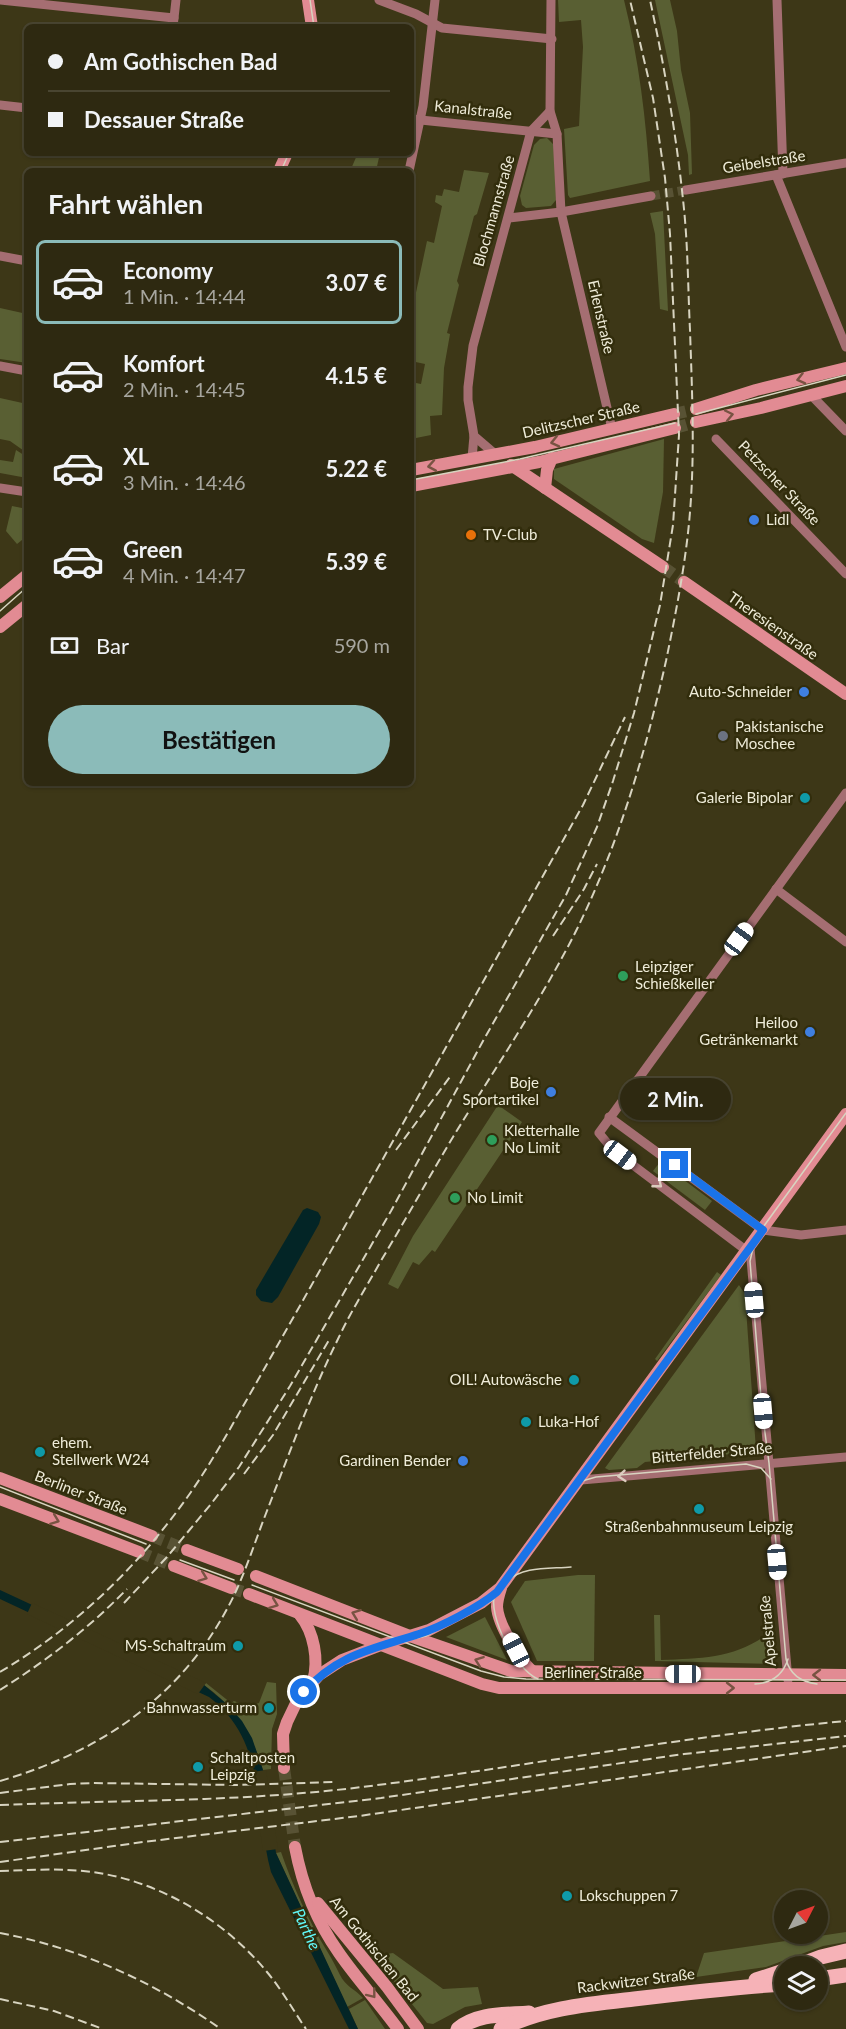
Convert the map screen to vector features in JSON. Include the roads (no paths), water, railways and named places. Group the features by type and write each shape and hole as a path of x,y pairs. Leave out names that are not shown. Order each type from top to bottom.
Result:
{"main road":[{"path":"308,0 312,24"},
{"path":"696,409 756,390 846,368"},
{"path":"696,422 846,386"},
{"name":"Delitzscher Straße","path":"414,469 495,454 674,414"},
{"name":"Delitzscher Straße","path":"414,485 513,467 675,428"},
{"path":"495,454 663,567"},
{"path":"545,488 547,470 552,458"},
{"path":"0,597 24,577"},
{"name":"Theresienstraße","path":"684,582 846,694"},
{"path":"0,627 24,607"},
{"path":"284,1768 283,1734 287,1722 298,1699 314,1681 338,1663 381,1645 426,1631 485,1600 503,1584 846,1114"},
{"name":"Berliner Straße","path":"0,1478 152,1536"},
{"path":"0,1498 139,1552"},
{"path":"187,1550 238,1569"},
{"path":"174,1566 231,1588"},
{"name":"Berliner Straße","path":"256,1576 404,1638 519,1673 788,1682 846,1688"},
{"path":"503,1584 497,1601 499,1615 520,1658 536,1673"},
{"name":"Berliner Straße","path":"249,1594 482,1684 499,1688 788,1682 846,1675"},
{"path":"300,1615 307,1626 314,1649 316,1667 314,1681"},
{"name":"Am Gothischen Bad","path":"295,1847 306,1887 333,1945 398,2029"},
{"name":"Am Gothischen Bad","path":"306,1887 418,2029"},
{"path":"825,1956 846,1951"},
{"name":"Rackwitzer Straße","path":"730,1987 774,1974"},
{"path":"828,1978 846,1975"},
{"name":"Rackwitzer Straße","path":"501,2029 547,2012 572,2006 730,1987 774,1985"},
{"name":"Rackwitzer Straße","path":"458,2027 478,2018 493,2015 547,2012"}],"street":[{"path":"0,0 173,23 176,0"},
{"path":"379,0 416,14 442,28 552,39"},
{"path":"416,119 435,0"},
{"path":"550,111 552,0"},
{"path":"777,0 780,175 846,347"},
{"path":"0,105 24,108"},
{"name":"Blochmannstraße","path":"472,458 474,436 468,400 473,346 531,131 550,111"},
{"name":"Erlenstraße","path":"550,111 557,134 561,212 612,429"},
{"name":"Kanalstraße","path":"416,119 557,134"},
{"name":"Geibelstraße","path":"686,190 846,163"},
{"path":"509,218 561,212 651,196"},
{"path":"0,256 24,260"},
{"path":"0,366 24,370"},
{"path":"812,396 846,431"},
{"path":"474,436 495,454"},
{"name":"Petzscher Straße","path":"716,439 846,574"},
{"path":"0,488 24,492"},
{"path":"748,1250 613,1150 599,1132 846,793"},
{"path":"776,889 846,942"},
{"path":"609,1117 763,1230 801,1235 846,1230"},
{"name":"Apelstraße","path":"748,1250 788,1682"},
{"name":"Bitterfelder Straße","path":"581,1480 846,1457"}],"water":[{"path":"307,1208 318,1212 321,1217 319,1224 278,1297 272,1303 261,1301 256,1295 256,1290 303,1210"},
{"name":"Parthe","path":"0,1590 204,1685 228,1705 242,1721 252,1738 263,1770 276,1853 358,2029 349,2029 271,1872 250,1755 241,1734 228,1715 209,1697 0,1599"}],"tunnel":[{"path":"651,196 686,190"},
{"path":"674,414 696,409"},
{"path":"675,428 696,422"},
{"path":"663,567 684,582"},
{"path":"152,1536 187,1550"},
{"path":"139,1552 174,1566"},
{"path":"231,1588 249,1594"},
{"path":"284,1768 295,1847"}],"tram line":[{"path":"310,0 314,24"},
{"path":"282,168 288,156"},
{"path":"696,414 846,375"},
{"path":"414,479 520,459 675,423"},
{"path":"0,611 24,590"},
{"path":"817,1684 797,1677 790,1669 786,1659 750,1261 754,1244 761,1230 846,1113"},
{"path":"485,1601 494,1593 571,1490 582,1481 596,1477 746,1464 761,1468 771,1479"},
{"path":"0,1487 146,1544"},
{"path":"180,1560 234,1580"},
{"path":"508,1581 514,1576 529,1571 571,1567"},
{"path":"252,1585 481,1671 504,1677 526,1679 846,1680"},
{"path":"495,1593 495,1615 505,1641 521,1665 538,1679"},
{"path":"404,1641 426,1636 493,1600"},
{"path":"755,1684 767,1682 776,1677 783,1670 788,1659"}],"railway":[{"path":"124,1603 167,1557 211,1504 239,1467 290,1386 391,1211 483,1041 566,895 597,827 613,781 634,713 660,605 673,525 679,435 670,234 665,178 653,98 630,0"},
{"path":"0,1781 70,1755 132,1719 159,1696 207,1641 238,1587 309,1404 343,1329 444,1152 563,956 606,864 640,764 666,661 683,568 692,489 692,398 685,224 670,104 650,0"},
{"path":"0,1672 55,1635 105,1592 171,1519 199,1480 250,1394 583,805 625,717"},
{"path":"553,936 584,889 597,864"},
{"path":"396,1150 452,1074"},
{"path":"244,1474 273,1435 329,1340"},
{"path":"0,1690 66,1643 127,1589"},
{"path":"0,1805 226,1798 317,1792 422,1779 664,1743 846,1721"},
{"path":"0,1842 381,1798 684,1754 846,1736"},
{"path":"0,1862 359,1816 846,1746"},
{"path":"0,1793 93,1783 237,1785 335,1782"},
{"path":"0,1871 92,1872 142,1884 166,1894 211,1920 250,1953 283,1993 306,2029"},
{"path":"0,1933 59,1948 115,1969 169,1996 221,2029"},
{"path":"0,1999 54,2011 103,2029"}],"place":[{"name":"Lidl","path":"754,520"},
{"name":"TV-Club","path":"471,535"},
{"name":"Auto-Schneider","path":"804,692"},
{"name":"Pakistanische Moschee","path":"723,736"},
{"name":"Galerie Bipolar","path":"805,798"},
{"name":"Leipziger Schießkeller","path":"623,976"},
{"name":"Heiloo Getränkemarkt","path":"810,1032"},
{"name":"Boje Sportartikel","path":"551,1092"},
{"name":"Kletterhalle No Limit","path":"492,1140"},
{"name":"No Limit","path":"455,1198"},
{"name":"OIL! Autowäsche","path":"574,1380"},
{"name":"Luka-Hof","path":"526,1422"},
{"name":"ehem. Stellwerk W24","path":"40,1452"},
{"name":"Gardinen Bender","path":"463,1461"},
{"name":"Straßenbahnmuseum Leipzig","path":"699,1509"},
{"name":"MS-Schaltraum","path":"238,1646"},
{"name":"Bahnwasserturm","path":"269,1708"},
{"name":"Schaltposten Leipzig","path":"198,1767"},
{"name":"Lokschuppen 7","path":"567,1896"}]}
